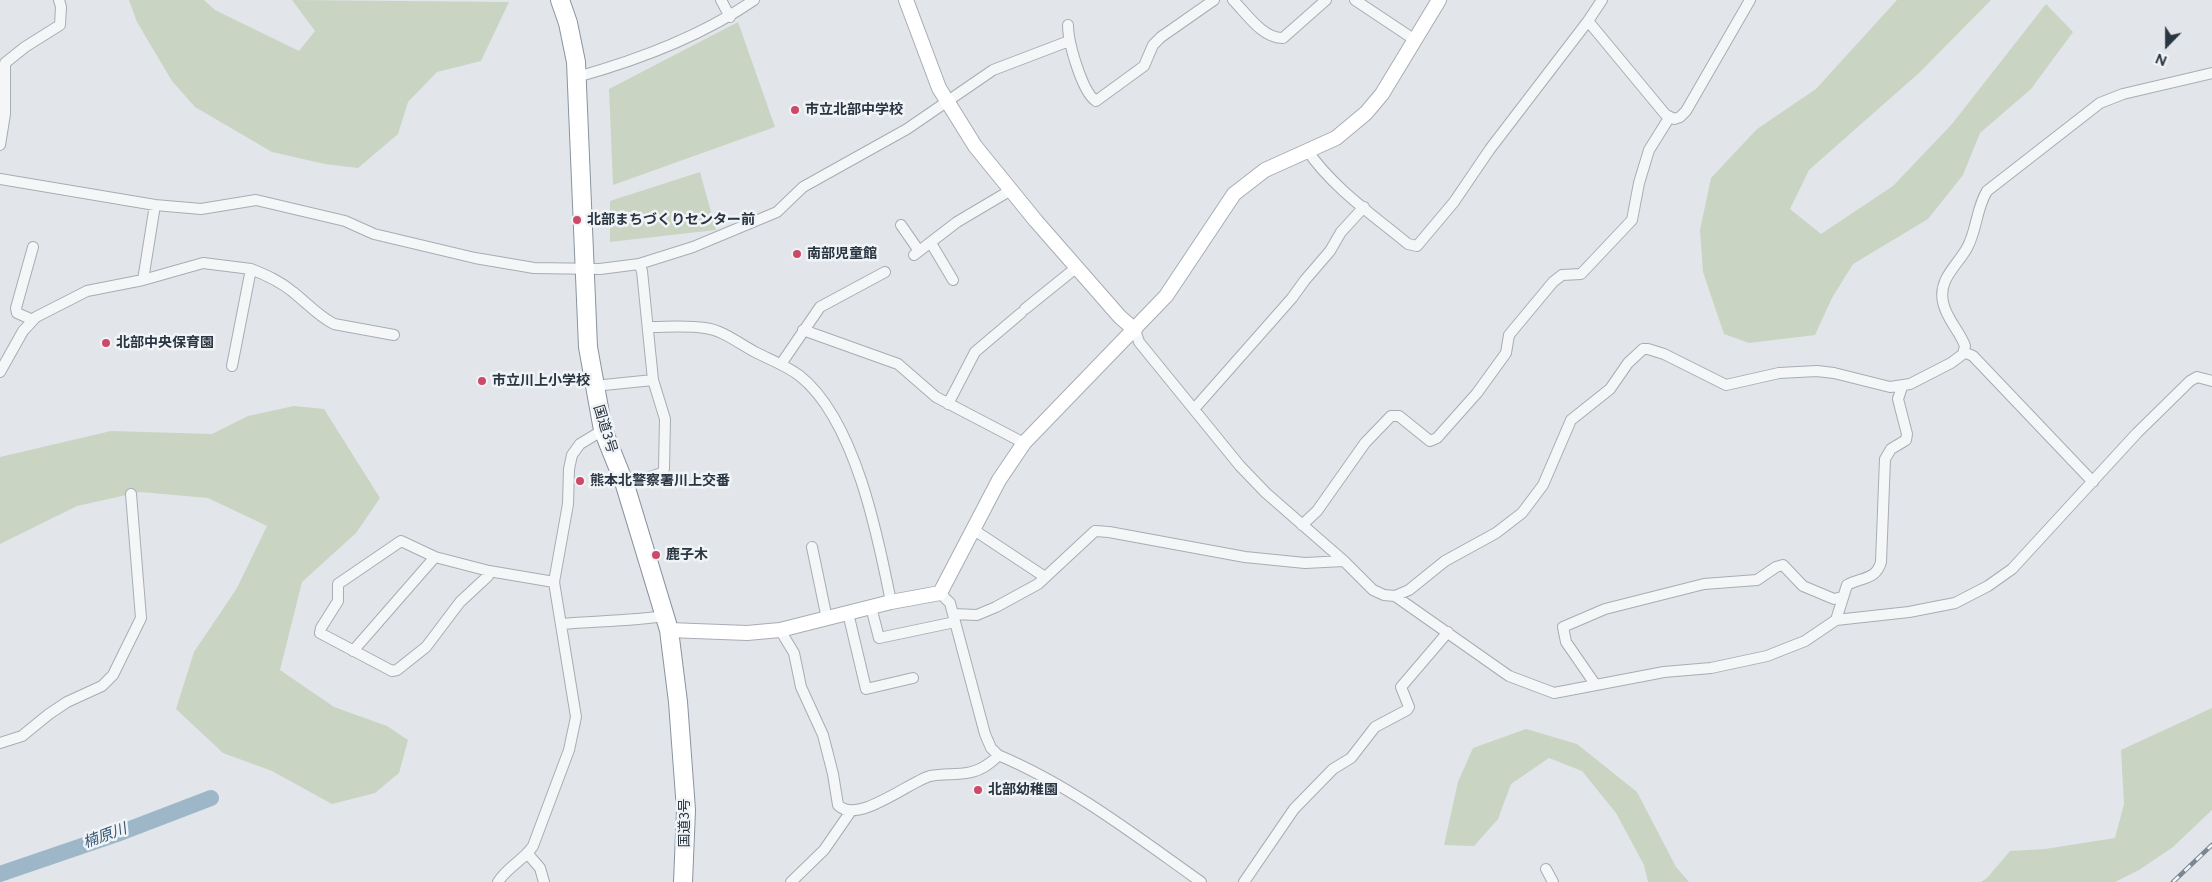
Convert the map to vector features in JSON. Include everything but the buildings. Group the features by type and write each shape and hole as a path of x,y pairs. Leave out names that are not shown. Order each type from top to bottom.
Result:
{"highway":[{"name":"国道3号","path":"560,0 568,23 577,78 588,347 603,430 625,485 667,623 678,702 686,810 683,882"}],"street":[{"path":"0,145 5,114 5,63 25,46 60,25 59,0"},
{"path":"721,0 730,17"},
{"path":"577,78 624,64 730,17 754,0"},
{"path":"906,0 939,88 974,146 1077,267 1135,330 1140,342 1240,466 1373,590 1384,595 1395,596 1410,590 1445,561 1496,533 1522,513 1543,485 1571,420 1605,394 1628,363 1643,349 1664,354 1726,385 1779,373 1817,371 1834,373 1890,387 1902,387 1951,363 1964,352 1965,344 1945,311 1942,292 1949,272 1966,250 1976,225 1980,203 1988,191 2100,102 2123,94 2212,73"},
{"path":"1068,25 1069,41 1085,85 1092,98 1096,101 1144,66 1153,45 1161,37 1214,0"},
{"path":"1233,0 1260,28 1276,38 1284,38 1326,0"},
{"path":"1355,0 1415,40"},
{"path":"940,593 999,480 1024,443 1166,296 1234,194 1265,170 1336,138 1366,114 1382,94 1439,0"},
{"path":"1308,150 1317,165 1364,208 1408,244 1413,246 1420,244 1454,202 1490,149 1588,22 1602,0"},
{"path":"1588,22 1669,118 1677,119 1686,111 1750,0"},
{"path":"0,179 93,197 201,209 256,200 345,221 374,234 475,258 534,268 585,270 638,264 693,247 777,212 803,187 907,129 947,104 993,70 1069,41"},
{"path":"1302,525 1317,511 1365,443 1391,416 1399,416 1430,441 1437,438 1460,414 1504,356 1510,335 1553,282 1562,276 1581,274 1632,220 1649,150 1669,118"},
{"path":"901,225 916,253 958,222 1011,190"},
{"path":"143,280 155,205"},
{"path":"1195,408 1292,298 1330,251 1341,232 1364,208"},
{"path":"931,243 953,280"},
{"path":"33,247 16,308 22,316 33,320"},
{"path":"0,372 23,331 33,320 87,291 143,280 203,263 250,270 270,276 292,291 325,320 334,324 394,335"},
{"path":"625,485 662,473 664,469 665,419 653,380 642,271 638,264"},
{"path":"948,404 974,352 1077,267"},
{"path":"232,366 250,270"},
{"path":"781,364 820,307 885,272"},
{"path":"648,327 707,328 781,364 801,377 838,425 876,527 891,602"},
{"path":"803,330 898,364 936,397 1024,443"},
{"path":"1964,352 1973,356 2093,482"},
{"path":"1395,596 1509,676 1540,690 1554,693 1664,672 1712,668 1767,656 1805,640 1836,620 1955,603 1988,586 2012,569 2137,433 2190,381 2198,378 2212,380"},
{"path":"594,386 653,380"},
{"path":"1836,620 1847,585 1873,576 1878,572 1882,562 1885,459 1891,449 1906,440 1907,434 1898,399 1902,387"},
{"path":"498,882 509,868 533,846 573,737 576,716 554,582 568,504 569,469 572,455 580,444 603,430"},
{"path":"0,743 22,736 49,714 67,702 102,686 113,675 141,618 131,494"},
{"path":"974,530 1045,577"},
{"path":"871,607 879,638 989,610 1038,584 1095,531 1245,557 1305,563 1344,561"},
{"path":"489,571 488,576 460,602 426,647 397,670 392,671 320,633 321,628 338,601 338,584 401,541 436,557 489,571 554,582"},
{"path":"812,547 827,619"},
{"path":"353,650 436,557"},
{"path":"1596,684 1566,642 1562,627 1605,609 1704,584 1758,580 1776,567 1783,565 1803,586 1834,599 1842,597"},
{"path":"561,624 603,620 667,623 747,633 780,630 891,602 940,593"},
{"path":"940,593 950,603 985,734 991,748 998,755 1058,785 1109,816 1201,882"},
{"path":"848,613 866,689 913,678"},
{"path":"780,630 794,653 801,687 823,735 833,774 838,805 851,811 867,808 930,776 976,772 996,759 998,755"},
{"path":"1244,882 1294,809 1333,769 1351,758 1375,727 1407,710 1409,707 1400,687 1448,632"},
{"path":"791,882 824,850 851,811"},
{"path":"527,853 540,868 544,882"},
{"path":"1546,869 1553,882"}],"green space":[{"path":"129,0 204,0 215,10 299,51 315,31 292,0 509,2 481,61 437,72 408,102 398,134 358,168 325,164 272,152 195,107 172,81 137,22"},
{"path":"1897,0 1991,0 1919,73 1809,170 1790,209 1821,234 1893,186 1952,124 2046,4 2073,32 2031,89 1980,133 1963,175 1928,219 1853,264 1832,298 1815,335 1749,343 1724,334 1703,272 1700,230 1711,178 1757,129 1816,89"},
{"path":"738,22 775,127 613,185 609,89"},
{"path":"700,172 716,230 610,242 610,201"},
{"path":"294,406 324,409 380,498 356,533 302,582 280,670 334,707 387,726 408,740 399,773 375,793 332,804 272,771 223,753 176,709 194,652 237,588 267,526 208,498 140,492 77,506 0,544 0,457 111,431 212,434 248,416"},
{"path":"2212,708 2212,810 2173,847 2139,870 2115,882 1981,882 1987,878 2010,851 2045,849 2115,838 2124,804 2121,750"},
{"path":"1526,729 1577,744 1637,792 1676,867 1689,882 1648,882 1644,865 1616,813 1582,771 1549,758 1511,784 1498,819 1474,846 1444,845 1458,782 1473,748"}],"waterway":[{"name":"楠原川","path":"0,874 117,834 211,798"}],"railway":[{"path":"2173,882 2212,845"}],"place":[{"name":"市立北部中学校","path":"795,110"},
{"name":"北部まちづくりセンター前","path":"577,220"},
{"name":"南部児童館","path":"797,254"},
{"name":"北部中央保育園","path":"106,343"},
{"name":"市立川上小学校","path":"482,381"},
{"name":"熊本北警察署川上交番","path":"580,481"},
{"name":"鹿子木","path":"656,555"},
{"name":"北部幼稚園","path":"978,790"}]}
